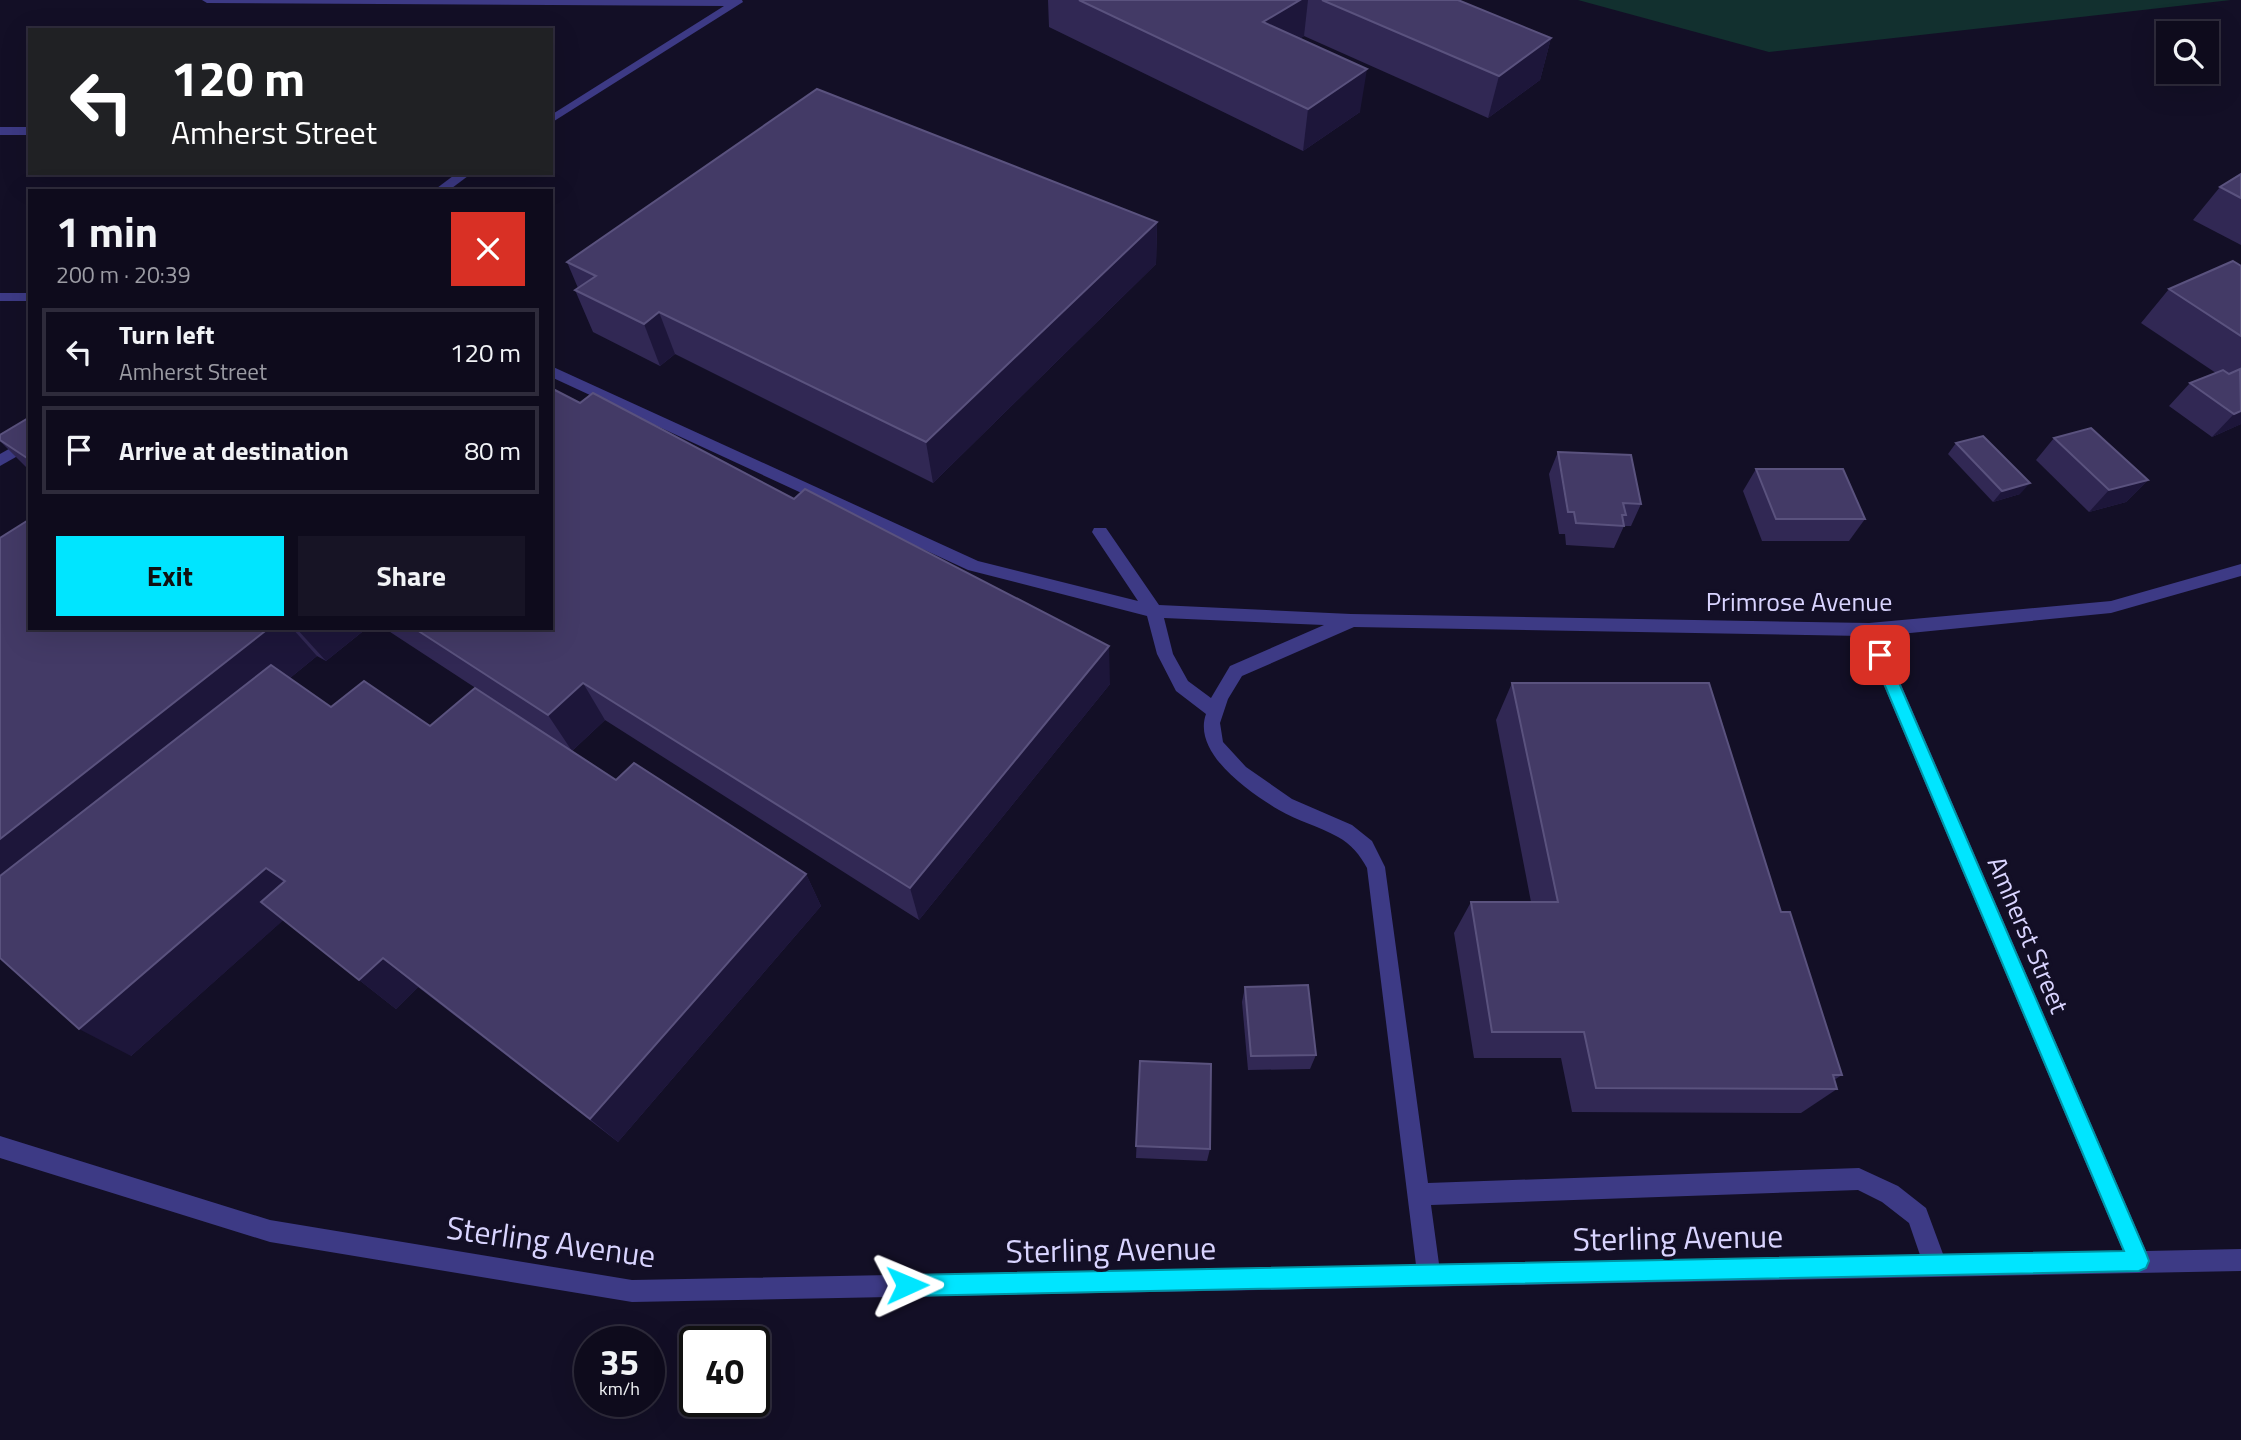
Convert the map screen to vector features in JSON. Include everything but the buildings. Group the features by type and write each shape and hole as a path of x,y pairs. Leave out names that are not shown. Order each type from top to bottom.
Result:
{"street":[{"path":"207,0 740,1"},
{"path":"553,119 740,1"},
{"path":"0,131 28,131"},
{"path":"442,189 463,175"},
{"path":"0,297 28,297"},
{"name":"Primrose Avenue","path":"553,372 974,566 1154,611 1352,620 1869,630 2111,607 2241,570"},
{"path":"0,461 28,443"},
{"path":"1100,532 1154,611 1165,654 1182,686 1215,711"},
{"path":"1352,620 1236,671 1220,697 1211,723 1215,745 1240,772 1286,805 1345,831 1365,846 1376,867 1429,1275"},
{"name":"Amherst Street","path":"1869,630 2139,1261"},
{"name":"Sterling Avenue","path":"1,1149 270,1231 632,1291 2241,1260"},
{"path":"1419,1194 1859,1179 1890,1194 1918,1216 1935,1265"}],"green space":[{"path":"1578,0 2231,0 1769,52"}],"route":[{"path":"907,1285 2139,1261 1880,655"}]}
